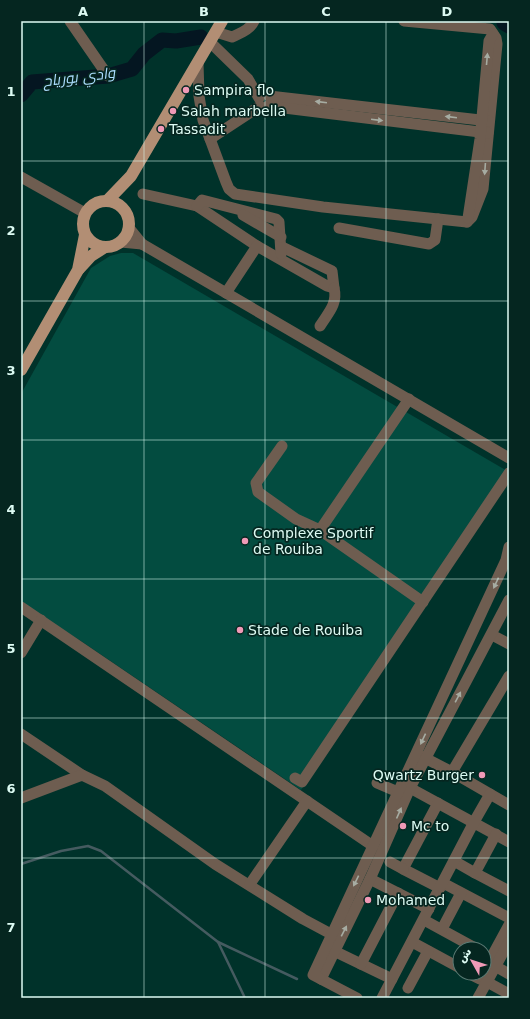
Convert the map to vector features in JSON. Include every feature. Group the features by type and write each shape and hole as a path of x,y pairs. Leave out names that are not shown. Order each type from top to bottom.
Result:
{"main road":[{"path":"124,210 126,192 131,176 222,21"},
{"path":"78,270 85,235 82,224 85,212 94,204 106,200 131,176"},
{"path":"21,370 78,270 91,256 105,248 121,242 126,236 129,228 128,215 119,205 106,200"},
{"path":"85,235 94,244 105,248"}],"street":[{"path":"70,21 108,76"},
{"path":"213,37 232,37 244,31 252,25 254,21"},
{"path":"198,63 199,96 203,120 229,189 235,194 323,207 467,222 486,121 489,41 493,34 490,29 404,21"},
{"path":"213,37 264,101 484,133"},
{"path":"210,139 264,101 486,121"},
{"path":"21,177 85,212"},
{"path":"143,194 197,206 257,246 327,286 334,288"},
{"path":"197,206 202,200 230,208 281,242 332,271 336,297 335,302 320,326"},
{"path":"338,228 429,244 435,240 438,219"},
{"path":"129,228 142,244 509,458"},
{"path":"121,242 142,244"},
{"path":"281,242 281,260"},
{"path":"226,293 257,246"},
{"path":"320,530 409,399"},
{"path":"282,446 256,484 258,492 296,519 320,530 423,602"},
{"path":"295,778 302,782 509,473"},
{"path":"321,979 370,879 410,788 421,756 506,560 509,547"},
{"path":"357,998 313,975 398,792 421,756 492,634 509,600"},
{"path":"21,607 373,846"},
{"path":"21,653 41,620"},
{"path":"492,634 509,644"},
{"path":"452,772 509,676"},
{"path":"21,734 82,775 105,786 215,864 250,884 298,916 331,934"},
{"path":"421,756 509,805"},
{"path":"21,798 82,775"},
{"path":"378,783 398,792"},
{"path":"410,788 509,842"},
{"path":"382,998 490,794"},
{"path":"250,884 307,801"},
{"path":"403,869 438,803"},
{"path":"475,873 496,834"},
{"path":"454,861 509,891"},
{"path":"390,862 403,869 461,893 509,918"},
{"path":"370,879 429,909"},
{"path":"361,964 398,893"},
{"path":"442,930 461,893"},
{"path":"424,920 462,941"},
{"path":"492,955 509,925"},
{"path":"412,942 452,964"},
{"path":"492,957 509,942"},
{"path":"334,951 392,979"},
{"path":"408,988 428,951"},
{"path":"492,961 509,974"},
{"path":"470,998 480,981"},
{"path":"478,998 482,981"},
{"path":"489,981 505,995"}],"green space":[{"name":"Complexe Sportif de Rouiba","path":"121,253 133,253 509,472 404,638 301,790 81,641 21,603 21,394 91,268 110,256"}],"waterway":[{"path":"504,23 509,26"},
{"name":"وادي بورياح","path":"21,95 32,82 108,76 132,69 144,54 162,40 176,41 201,37"},
{"path":"21,864 61,851 88,846 101,851 218,942 245,998"},
{"path":"218,942 297,979"}],"place":[{"name":"Sampira flo","path":"186,90"},
{"name":"Salah marbella","path":"173,111"},
{"name":"Tassadit","path":"161,129"},
{"name":"Complexe Sportif de Rouiba","path":"245,541"},
{"name":"Stade de Rouiba","path":"240,630"},
{"name":"Qwartz Burger","path":"482,775"},
{"name":"Mc to","path":"403,826"},
{"name":"Mohamed","path":"368,900"}]}
